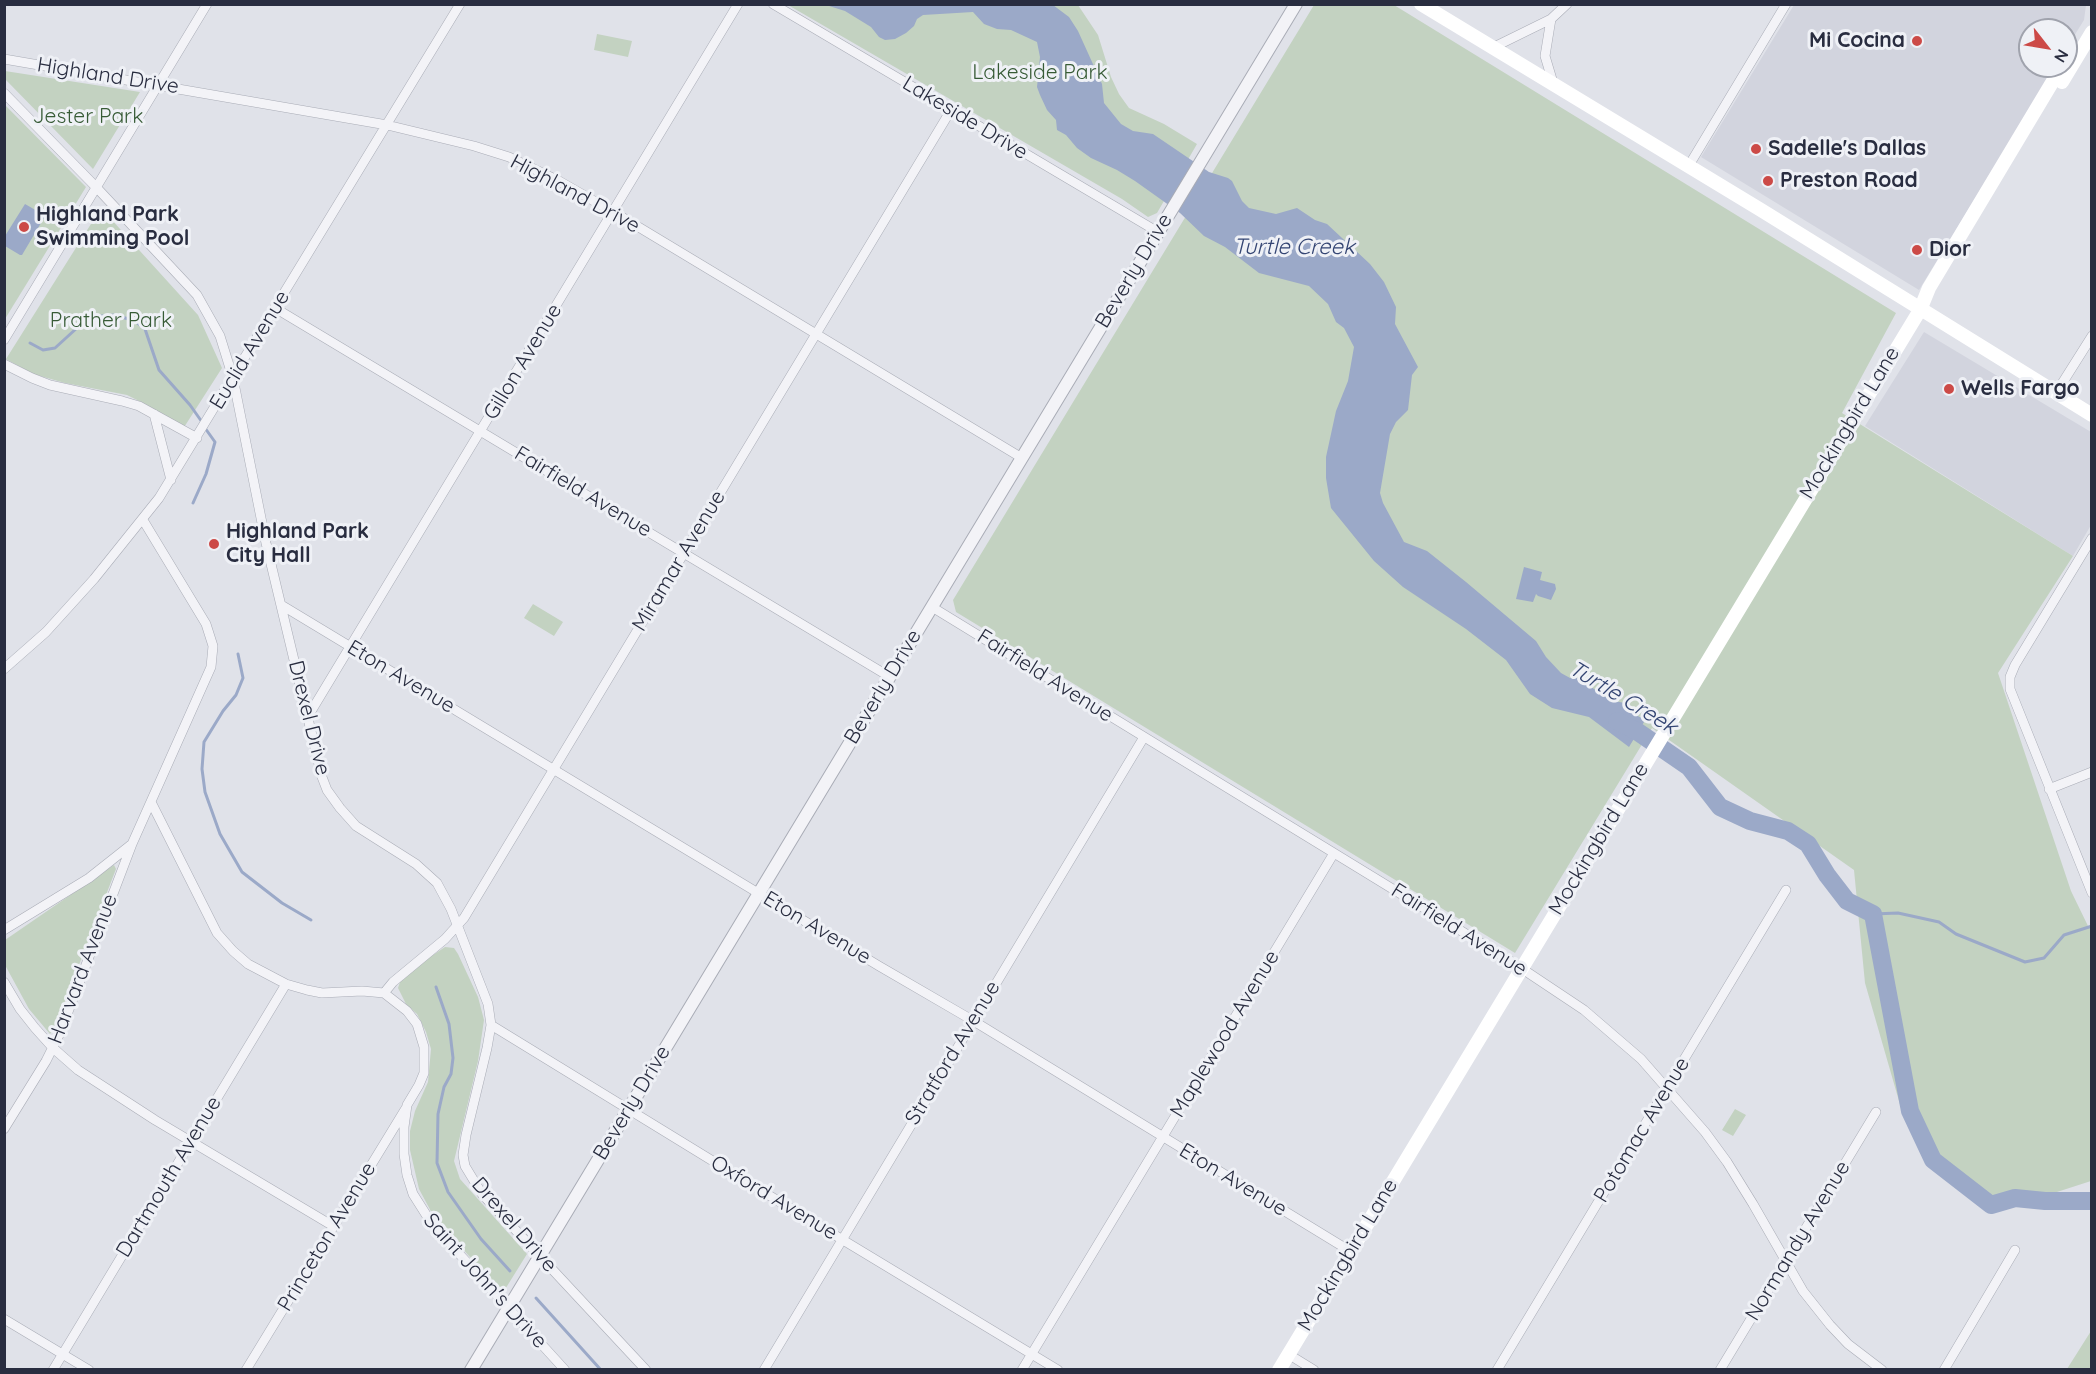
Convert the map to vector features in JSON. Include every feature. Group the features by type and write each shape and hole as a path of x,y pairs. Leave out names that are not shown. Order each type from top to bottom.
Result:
{"main road":[{"path":"1421,4 2091,415"},
{"path":"2078,40 2091,20"},
{"name":"Mockingbird Lane","path":"1279,1370 1920,310 1936,292 2021,142 2091,32"},
{"name":"Mockingbird Lane","path":"2021,142 2056,78"}],"street":[{"path":"4,340 207,4"},
{"name":"Euclid Avenue","path":"4,669 46,632 71,604 143,520 171,480 460,4"},
{"name":"Gillon Avenue","path":"307,718 738,4"},
{"name":"Lakeside Drive","path":"773,4 1158,232"},
{"name":"Beverly Drive","path":"471,1370 1296,4"},
{"path":"1492,48 1551,19 1567,4"},
{"path":"1688,166 1786,4"},
{"path":"1551,19 1545,56 1554,86"},
{"name":"Highland Drive","path":"4,59 387,125 474,146 508,158 559,181 613,212 1022,458"},
{"name":"Drexel Drive","path":"4,93 197,295 220,336 233,378 266,543 283,606 307,718 327,790 356,826 416,864 437,883 451,909 488,1004 491,1025 488,1048 466,1135 465,1166 482,1194 646,1370"},
{"name":"Miramar Avenue","path":"384,993 393,982 457,927 951,110"},
{"name":"Fairfield Avenue","path":"275,308 890,677"},
{"path":"2056,393 2091,336"},
{"path":"4,364 51,385 122,400 198,436"},
{"path":"154,414 171,480"},
{"path":"143,520 206,624 213,646 211,667 205,683 151,802 217,933 248,964 286,984 322,993 384,993"},
{"path":"2091,538 2010,677 2010,689 2091,893"},
{"name":"Eton Avenue","path":"283,606 972,1020 1350,1251"},
{"name":"Fairfield Avenue","path":"932,606 1521,968 1556,990 1601,1024 1641,1059 1705,1132 1753,1204 1803,1291 1848,1344 1882,1370"},
{"name":"Stratford Avenue","path":"764,1370 972,1020 1144,737"},
{"path":"2049,789 2091,772"},
{"name":"Harvard Avenue","path":"4,1129 53,1048 132,844 151,802"},
{"path":"4,930 89,878 132,844"},
{"name":"Maplewood Avenue","path":"1022,1370 1334,853"},
{"name":"Potomac Avenue","path":"1497,1370 1786,890"},
{"path":"4,982 20,1008 53,1048 95,1083 333,1226"},
{"name":"Dartmouth Avenue","path":"53,1370 286,984"},
{"name":"Saint John's Drive","path":"384,993 407,1011 417,1024 424,1047 424,1073 407,1105 404,1127 404,1154 413,1194 432,1224 565,1370"},
{"name":"Oxford Avenue","path":"491,1025 1058,1370"},
{"name":"Princeton Avenue","path":"246,1370 407,1105"},
{"name":"Normandy Avenue","path":"1720,1370 1876,1112"},
{"path":"1944,1370 2015,1250"},
{"path":"4,1319 89,1370"},
{"path":"1288,1354 1314,1370"}],"shaded area":[{"path":"1794,5 2086,5 2084,20 2078,30 2078,18 2018,18 2018,78 2049,78 1919,290 1701,157"},
{"path":"1924,332 2091,432 2091,525 2073,556 1865,426"}],"green space":[{"name":"Lakeside Park","path":"788,5 1078,5 1098,35 1111,77 1129,108 1164,124 1197,144 1157,213 1148,217 1122,199"},
{"path":"1314,5 1394,5 1896,313 1842,413 2073,556 1998,673 2071,891 2091,929 2091,1181 1995,1212 1931,1164 1901,1108 1865,983 1854,870 1652,728 1515,953 956,612 953,600"},
{"path":"597,34 632,41 628,57 594,50"},
{"name":"Jester Park","path":"5,71 140,92 93,169 5,79"},
{"path":"5,105 86,187 5,319"},
{"name":"Prather Park","path":"101,208 198,315 222,368 181,432 147,405 127,395 65,383 33,374 6,359"},
{"path":"533,604 563,622 554,636 524,618"},
{"path":"114,865 116,869 55,1027 50,1034 29,1009 5,965 5,940"},
{"path":"445,947 454,948 458,954 478,997 484,1020 478,1061 454,1161 460,1179 527,1254 504,1291 487,1276 434,1217 419,1189 410,1150 410,1131 415,1111 428,1082 431,1049 417,1014 406,1004 398,988 400,982 421,963"},
{"path":"1735,1109 1746,1115 1733,1136 1722,1130"},
{"path":"2091,1331 2091,1369 2067,1369"}],"water":[{"name":"Turtle Creek","path":"826,5 1053,5 1069,17 1078,31 1102,84 1104,103 1121,124 1133,131 1153,134 1209,172 1228,178 1249,208 1276,214 1297,208 1315,220 1327,224 1370,264 1384,282 1396,307 1395,324 1418,367 1412,375 1408,410 1396,422 1390,434 1380,493 1404,542 1427,551 1466,582 1536,641 1546,657 1561,673 1570,678 1578,678 1610,700 1629,704 1639,717 1647,717 1629,747 1589,717 1552,708 1530,694 1506,660 1466,629 1403,587 1374,561 1331,508 1326,478 1326,457 1336,411 1348,381 1354,347 1344,328 1336,322 1328,304 1309,286 1259,273 1225,247 1204,236 1180,213 1135,181 1077,148 1066,135 1057,130 1056,120 1047,110 1040,95 1037,87 1040,57 1037,42 1011,30 997,29 984,24 973,12 923,15 906,33 895,39 885,40 879,37 871,27 845,11"},
{"name":"Highland Park Swimming Pool","path":"25,204 44,215 44,218 20,255 5,246 5,236"},
{"path":"1524,567 1542,572 1540,580 1555,584 1556,589 1551,600 1536,594 1533,602 1516,599"}],"waterway":[{"path":"30,343 43,350 55,348 89,317 115,315 135,321 145,329 159,370 202,422"},
{"path":"193,503 206,474 215,442 205,428"},
{"path":"238,654 243,678 236,695 204,742 202,769 205,792 220,834 242,872 282,903 311,920"},
{"name":"Turtle Creek","path":"1617,721 1638,732 1689,767 1720,807 1750,821 1788,831 1808,844 1827,875 1847,901 1873,914 1910,1111 1933,1160 1991,1205 2015,1198 2045,1201 2092,1201"},
{"path":"1873,914 1898,913 1939,922 1956,934 2025,962 2044,958 2064,935 2092,926"},
{"path":"436,987 449,1024 453,1058 451,1074 444,1087 438,1114 437,1163 448,1192 481,1239 510,1271"},
{"path":"536,1298 601,1370"}],"place":[{"name":"Mi Cocina","path":"1917,41"},
{"name":"Sadelle's Dallas","path":"1756,149"},
{"name":"Preston Road","path":"1768,181"},
{"name":"Highland Park Swimming Pool","path":"24,227"},
{"name":"Dior","path":"1917,250"},
{"name":"Wells Fargo","path":"1949,389"},
{"name":"Highland Park City Hall","path":"214,544"}]}
